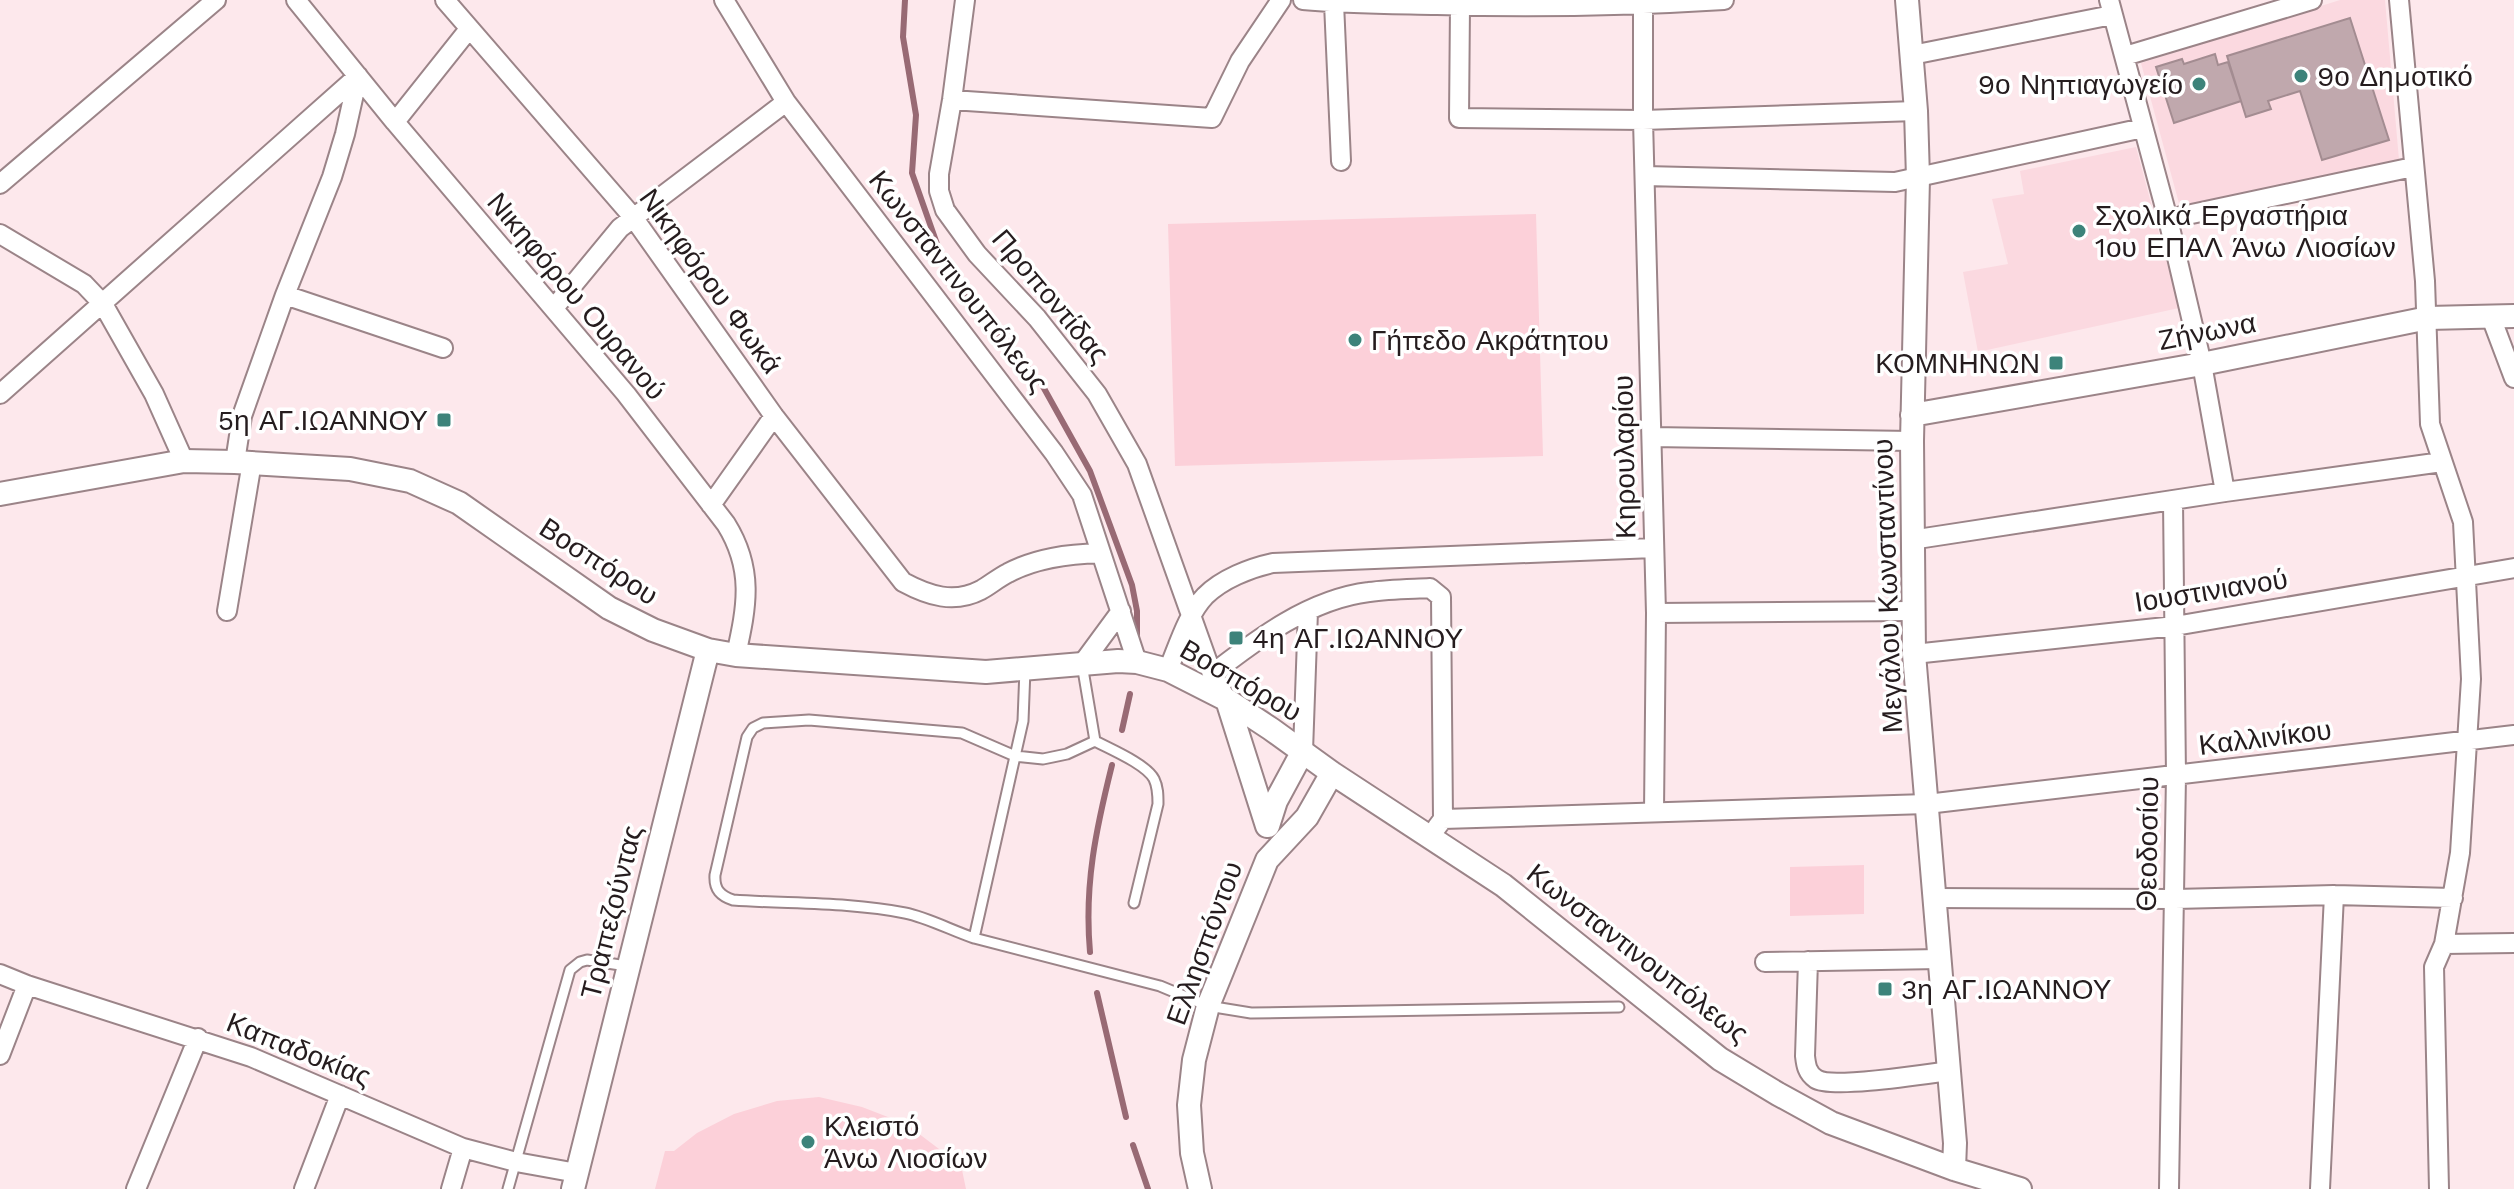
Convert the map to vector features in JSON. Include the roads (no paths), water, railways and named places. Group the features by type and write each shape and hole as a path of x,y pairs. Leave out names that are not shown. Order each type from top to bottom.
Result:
{"street":[{"path":"0,184 216,0"},
{"name":"Νικηφόρου Ουρανού","path":"296,0 395,122 626,394 739,544 746,591 744,621 736,655"},
{"name":"Νικηφόρου Φωκά","path":"445,0 633,217 774,416 903,582 927,595 964,597 1008,573 1035,563 1066,555 1100,553"},
{"name":"Κωνσταντινουπόλεως","path":"724,0 786,102 1054,453 1082,495 1137,662"},
{"name":"Προποντίδας","path":"965,0 939,174 939,191 945,210 977,254 1037,318 1097,394 1137,464 1212,674 1227,700"},
{"path":"952,100 1212,118 1240,61 1281,0"},
{"path":"1303,0 1460,6 1643,5 1724,0"},
{"name":"Μεγάλου Κωνσταντίνου","path":"1907,0 1918,178 1912,415 1914,654 1955,1143 1954,1169"},
{"path":"2125,56 2312,0"},
{"path":"2399,0 2428,318 2430,424 2463,522 2471,679 2460,853 2444,944 2434,967 2439,1189"},
{"path":"1334,3 1341,161"},
{"name":"Κηρουλαρίου","path":"1643,5 1643,120 1656,613 1654,812"},
{"path":"1460,6 1459,118 1643,120 1916,111"},
{"path":"1912,55 2110,7 2168,219 2202,364 2225,492"},
{"path":"395,122 469,29"},
{"path":"227,611 243,462 242,416 285,295 332,177 358,76"},
{"path":"0,394 358,76"},
{"path":"554,308 607,242 633,217 786,102"},
{"path":"1645,176 1886,183 2143,128"},
{"path":"2168,219 2413,167"},
{"path":"0,234 84,284 103,304 154,394 184,461"},
{"path":"285,295 443,348"},
{"name":"Ζήνωνα","path":"1912,415 2202,364 2428,318 2514,316"},
{"path":"2491,317 2514,378"},
{"path":"711,505 774,416"},
{"path":"1652,437 1912,441"},
{"name":"Βοσπόρου","path":"0,494 184,461 350,469 410,481 459,503 609,608 653,630 708,650 736,655 986,672 1137,662 1168,670 1227,700 1303,751"},
{"path":"1911,540 2442,462"},
{"name":"Θεοδοσίου","path":"2169,1189 2176,776 2173,501"},
{"path":"1168,670 1192,617 1205,597 1254,567 1273,563 1654,548"},
{"name":"Ιουστινιανού","path":"1914,654 2175,626 2514,568"},
{"path":"1212,674 1263,637 1308,611 1333,601 1367,592 1436,590 1441,597 1437,828"},
{"path":"1082,664 1121,611"},
{"path":"1303,751 1308,611"},
{"path":"1656,613 1913,611"},
{"name":"Τραπεζούντας","path":"575,1181 708,650"},
{"path":"1227,700 1267,826"},
{"name":"Καλλινίκου","path":"1437,828 1654,812 1927,804 2514,735"},
{"name":"Κωνσταντινουπόλεως","path":"1303,751 1332,773 1437,828 1503,885 1720,1059 1831,1123 1954,1169 2020,1189"},
{"name":"Ελλησπόντου","path":"1267,860 1267,826 1276,801 1303,751"},
{"name":"Ελλησπόντου","path":"1200,1189 1192,1153 1189,1105 1194,1060 1208,1006 1267,860 1307,817 1332,773"},
{"path":"1935,898 2175,899 2334,895 2453,898"},
{"path":"2320,1189 2334,895"},
{"path":"2444,944 2514,943"},
{"path":"1765,962 1940,959"},
{"path":"1808,961 1805,1056 1807,1068 1815,1078 1837,1083 1949,1071"},
{"name":"Καπαδοκίας","path":"0,974 251,1057 463,1148 575,1181"},
{"path":"0,1055 27,985"},
{"path":"136,1189 198,1038"},
{"path":"304,1189 340,1095"},
{"path":"451,1189 463,1148"}],"lane":[{"path":"1082,664 1095,741"},
{"path":"974,938 1023,721 1025,669"},
{"path":"1095,741 1067,754 1043,759 1015,756 962,733 809,720 758,725 747,737 714,882 720,894 733,900 871,909 921,917 974,938 1160,986 1208,1006 1251,1013 1619,1007"},
{"path":"1095,741 1148,771 1158,791 1158,804 1134,903"},
{"path":"508,1189 570,970 587,960 628,966"}],"waterway":[{"path":"905,0 903,37 916,115 912,173 949,278 1041,383 1090,471 1132,585 1137,635"},
{"path":"1122,730 1130,694"},
{"path":"1090,952 1090,880 1112,765"},
{"path":"1097,993 1126,1117"},
{"path":"1133,1145 1148,1189"}],"place":[{"name":"9ο Δημοτικό","path":"2301,76"},
{"name":"9ο Νηπιαγωγείο","path":"2199,84"},
{"name":"Σχολικά Εργαστήρια 1ου ΕΠΑΛ Άνω Λιοσίων","path":"2079,231"},
{"name":"Γήπεδο Ακράτητου","path":"1355,340"},
{"name":"ΚΟΜΝΗΝΩΝ","path":"2056,363"},
{"name":"5η ΑΓ.ΙΩΑΝΝΟΥ","path":"444,420"},
{"name":"4η ΑΓ.ΙΩΑΝΝΟΥ","path":"1236,638"},
{"name":"3η ΑΓ.ΙΩΑΝΝΟΥ","path":"1885,989"},
{"name":"Κλειστό Άνω Λιοσίων","path":"808,1142"}]}
